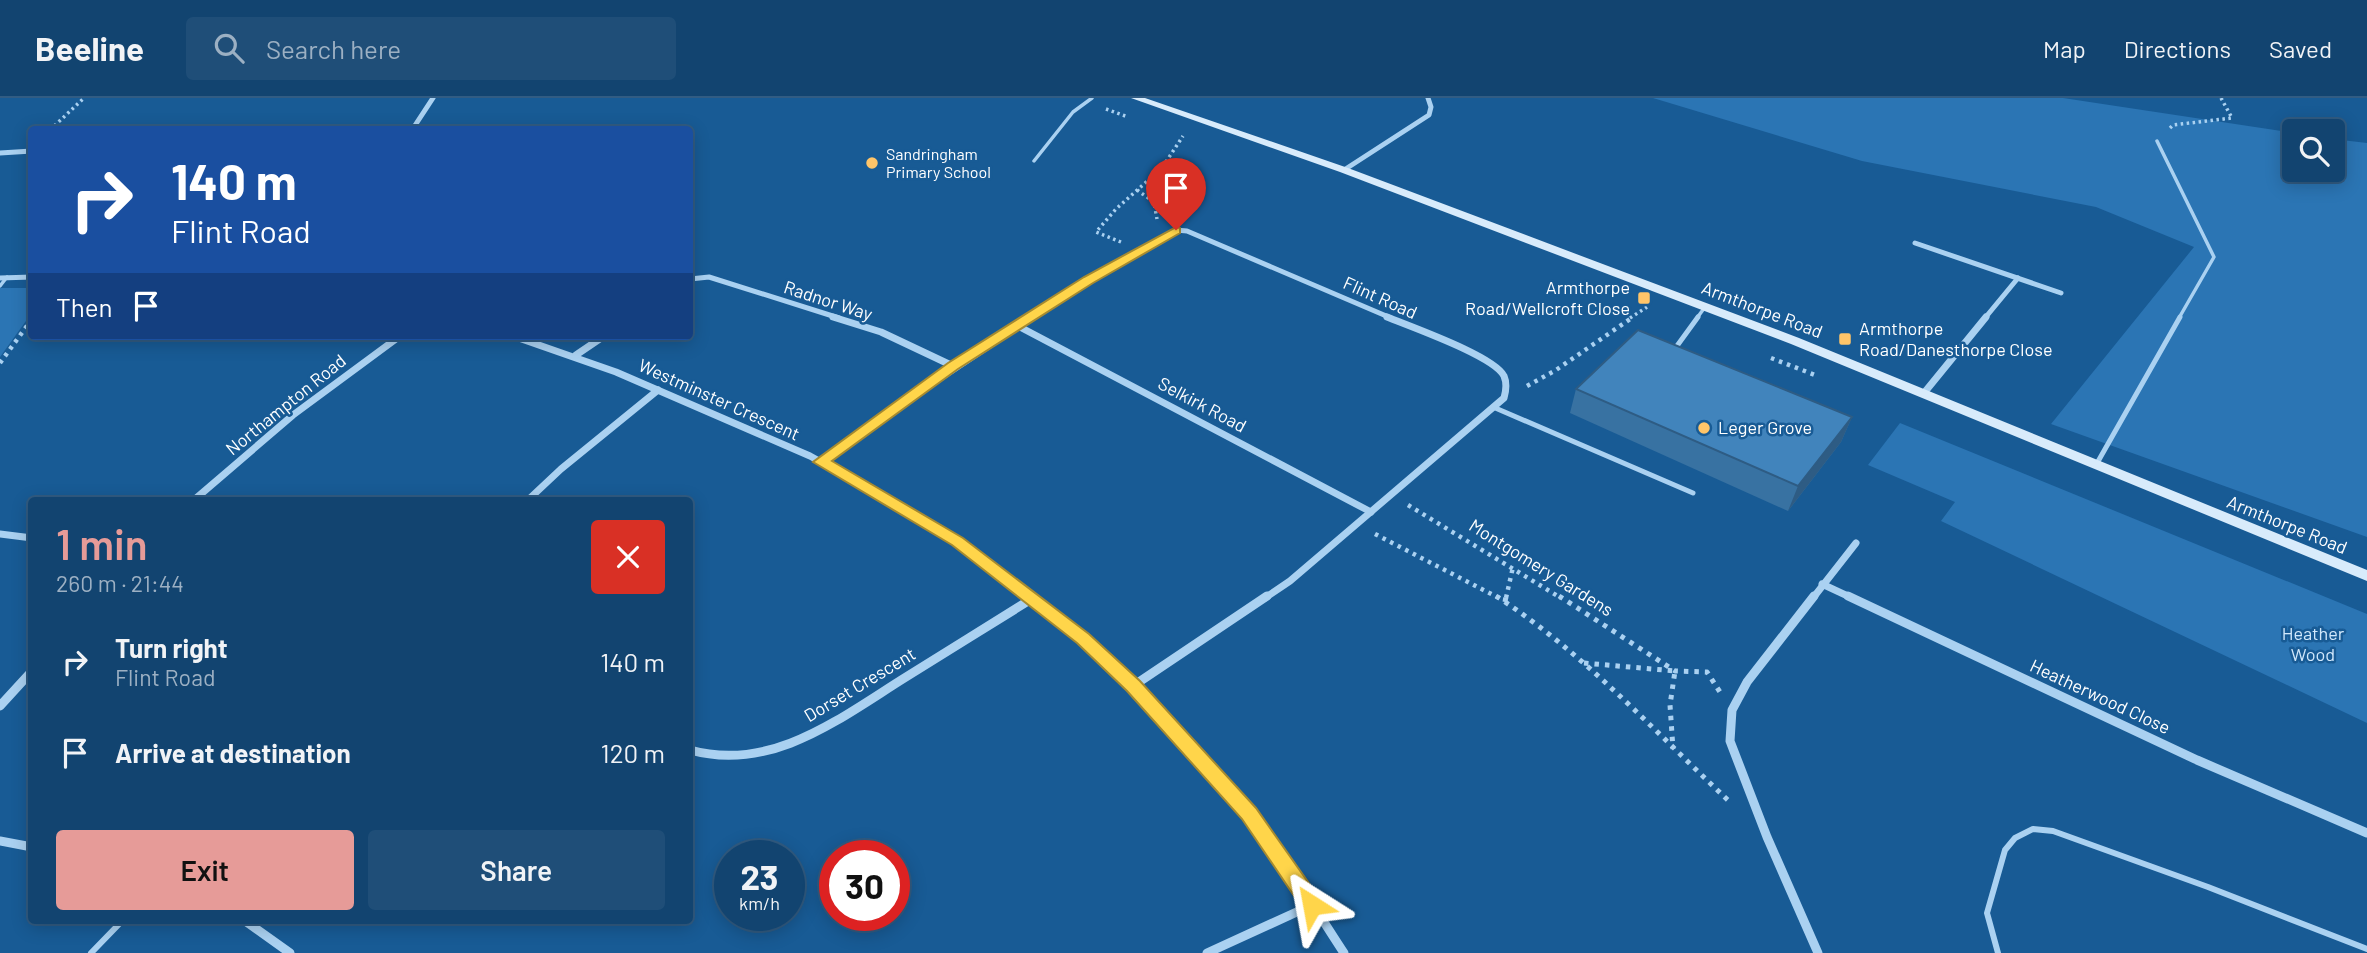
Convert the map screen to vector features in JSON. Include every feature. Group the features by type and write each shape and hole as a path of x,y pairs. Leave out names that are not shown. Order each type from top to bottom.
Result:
{"street":[{"path":"415,126 433,98"},
{"name":"Armthorpe Road","path":"1136,98 1344,170 1705,307 1924,393 2367,576"},
{"path":"1344,170 1429,115 1431,107 1428,98"},
{"path":"0,153 28,151"},
{"name":"Flint Road","path":"821,462 953,366 1089,280 1176,230 1187,231 1483,358 1505,377 1508,385 1504,397"},
{"path":"1914,243 2062,293"},
{"path":"3,278 28,277"},
{"name":"Radnor Way","path":"693,279 709,277 881,332 953,366"},
{"path":"1924,393 2018,278"},
{"name":"Selkirk Road","path":"1018,326 1371,512"},
{"name":"Northampton Road","path":"197,497 293,415 395,340"},
{"name":"Westminster Crescent","path":"526,340 576,355 821,462 958,541 1033,598 1133,686 1249,813 1344,953"},
{"path":"576,355 598,340"},
{"path":"531,497 561,469 658,390"},
{"path":"1133,686 1290,581 1504,397"},
{"path":"0,534 28,538"},
{"path":"1818,953 1767,837 1730,741 1732,710 1747,682 1856,543"},
{"name":"Heatherwood Close","path":"1822,584 2197,760 2367,833"},
{"name":"Dorset Crescent","path":"693,751 711,757 743,755 770,751 810,735 847,715 1033,598"},
{"path":"0,706 28,675"},
{"path":"0,841 28,846"},
{"path":"1207,953 1312,905"},
{"path":"250,924 290,953"}],"lane":[{"path":"1034,161 1050,138 1092,98"},
{"path":"2096,465 2214,257 2157,141"},
{"path":"0,286 3,278"},
{"path":"1683,359 1671,354 1705,307"},
{"path":"1493,407 1693,493"},
{"path":"1998,953 1987,913 2005,850 2015,838 2033,829 2053,831 2367,949"},
{"path":"91,953 119,924"}],"path":[{"path":"54,126 84,98"},
{"path":"2157,141 2173,125 2232,118 2221,98"},
{"path":"1086,103 1135,119"},
{"path":"1141,251 1096,232 1162,167 1183,136 1171,132"},
{"path":"1138,190 1154,202 1160,239"},
{"path":"1635,301 1692,326"},
{"path":"1504,397 1556,370 1647,307"},
{"path":"0,363 28,324"},
{"path":"1768,356 1818,377"},
{"name":"Montgomery Gardens","path":"1389,494 1513,567 1675,671"},
{"path":"1356,524 1505,602 1584,663 1767,837"},
{"path":"1505,602 1513,567"},
{"name":"Montgomery Gardens","path":"1584,663 1707,672 1732,710"},
{"path":"1673,750 1670,705 1675,671"}],"green space":[{"path":"1653,98 2063,98 2282,131 2282,182 2345,182 2345,140 2367,143 2367,537 2051,424 2194,247 2096,207 1862,161"},
{"path":"0,288 28,288 28,318 0,357"},
{"name":"Heather Wood","path":"1900,423 2367,614 2367,723 1941,521 1955,502 1868,465"}],"building":[{"name":"Leger Grove","path":"1638,330 1852,417 1798,486 1576,389"}],"place":[{"name":"Sandringham Primary School","path":"872,163"},
{"name":"Armthorpe Road/Wellcroft Close","path":"1644,298"},
{"name":"Armthorpe Road/Danesthorpe Close","path":"1845,339"},
{"name":"Leger Grove","path":"1704,428"}],"route":[{"path":"1176,230 1089,280 953,366 821,462 958,541 1083,639 1185,740 1249,813 1312,905"}]}
